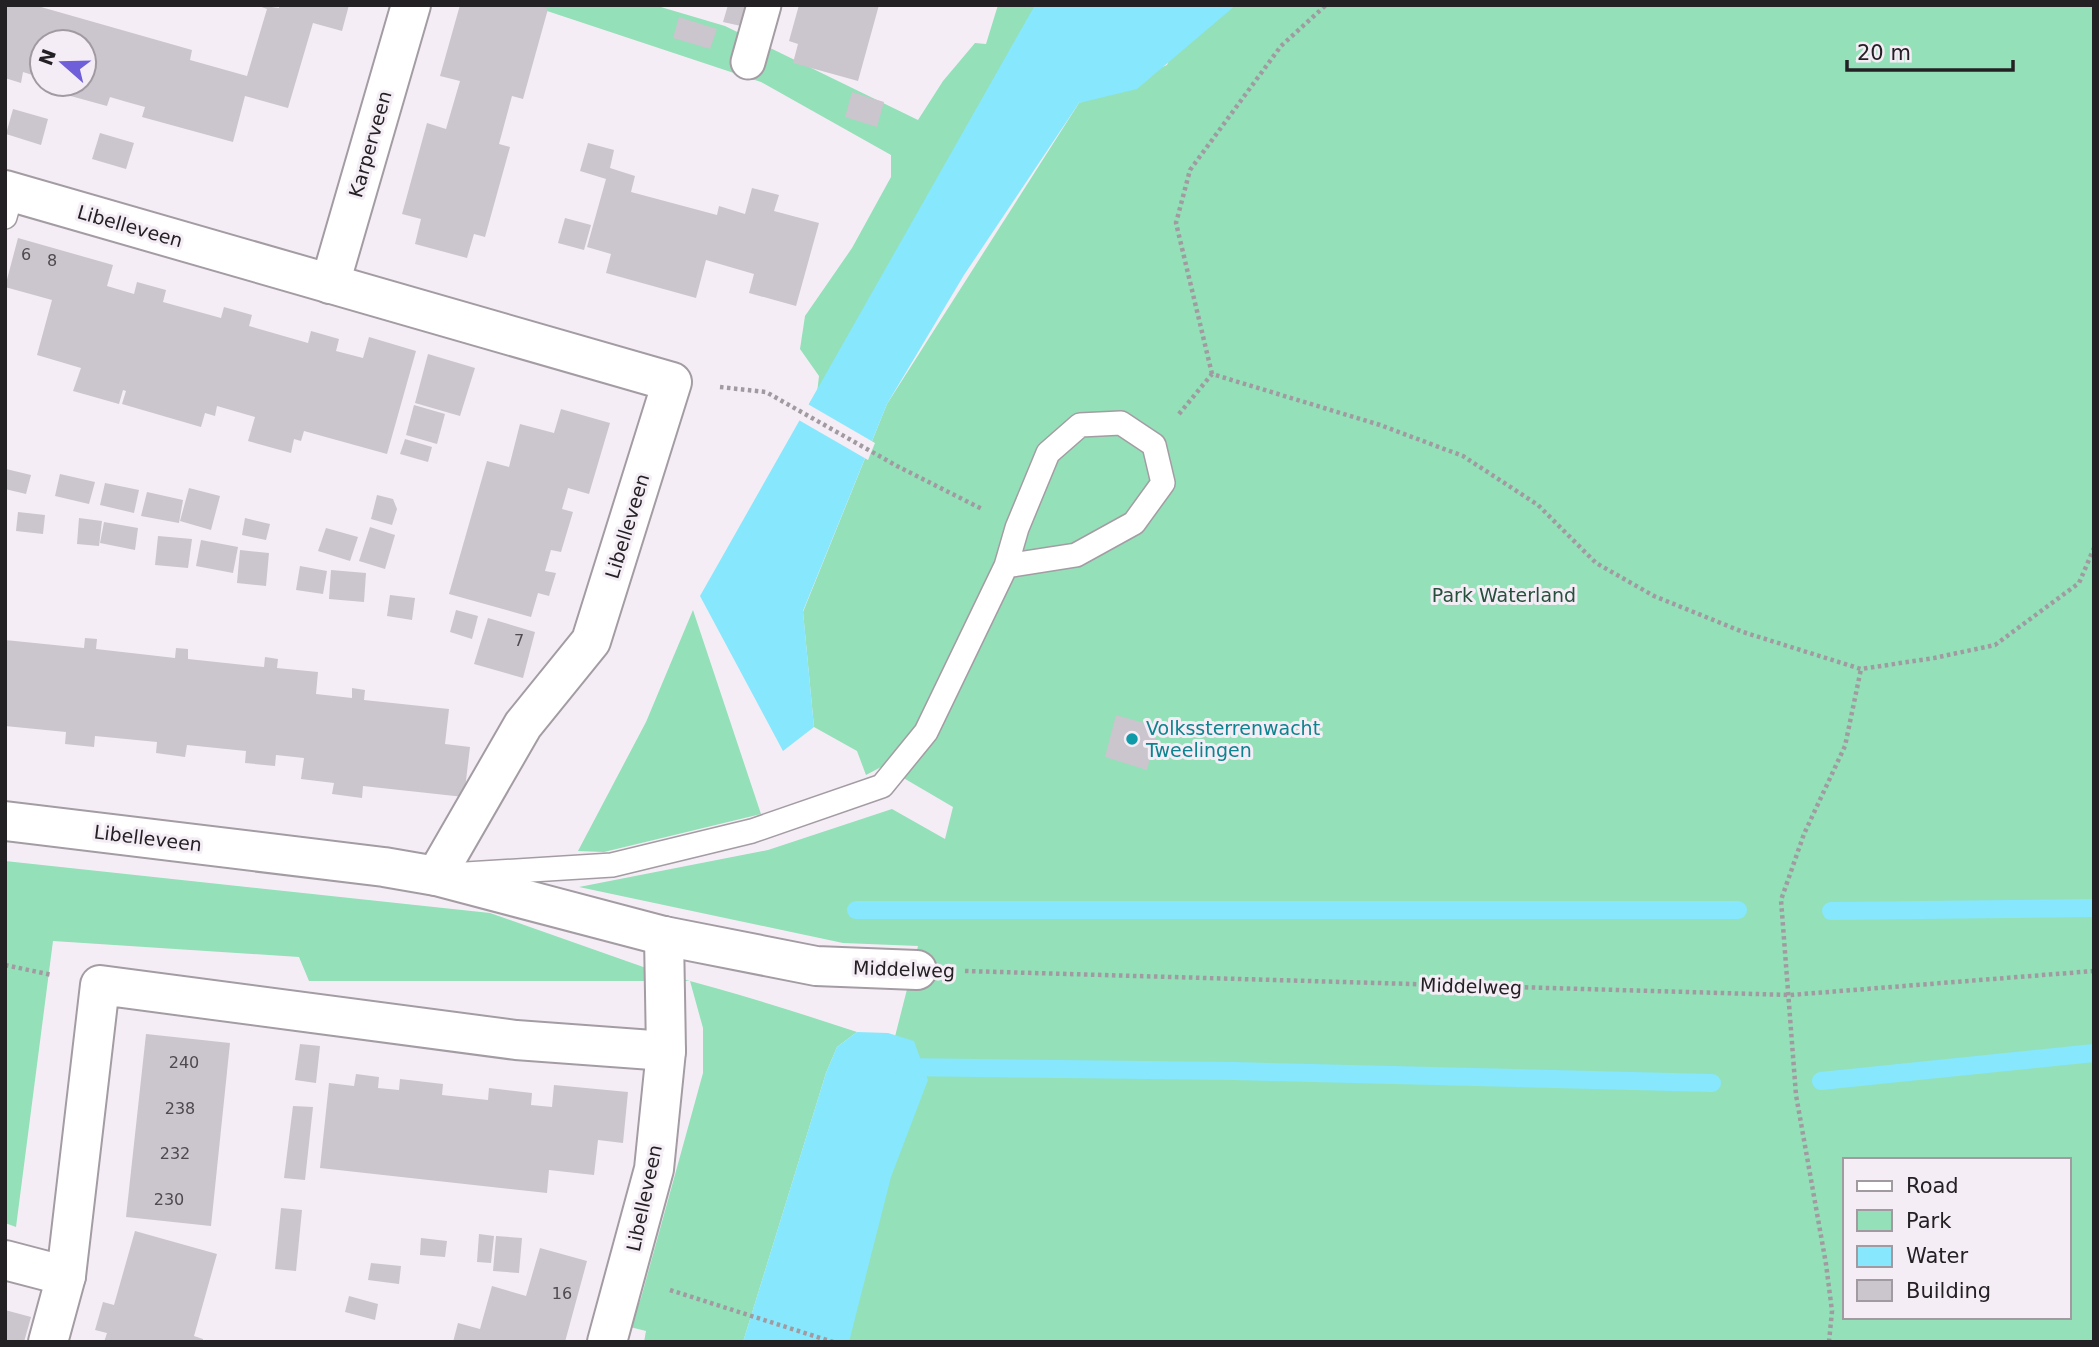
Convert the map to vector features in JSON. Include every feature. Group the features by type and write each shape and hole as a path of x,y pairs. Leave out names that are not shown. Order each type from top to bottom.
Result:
{"street":[{"name":"Karperveen","path":"330,284 411,5"},
{"path":"748,62 764,5"},
{"name":"Libelleveen","path":"5,821 384,867 436,876 523,725 591,641 671,382 330,284 8,200"},
{"name":"Middelweg","path":"436,876 664,936 816,965 917,970"},
{"name":"Libelleveen","path":"607,1342 654,1169 666,1051 664,936"},
{"path":"48,1342 65,1276 100,985 516,1040 666,1051"},
{"path":"5,1260 65,1276"}],"lane":[{"path":"436,876 612,864 752,831 883,786 926,732 1006,566 1017,527 1048,453 1080,425 1121,423 1154,445 1163,482 1134,523 1076,555 1006,566"}],"path":[{"path":"1212,374 1176,223 1190,170 1281,46 1326,5"},
{"path":"1154,445 1212,374"},
{"path":"1212,374 1380,425 1463,456 1538,505 1597,563 1654,596 1743,632 1861,669 1995,645 2079,583 2094,548"},
{"path":"766,391 897,466 1017,527"},
{"path":"1829,1342 1832,1311 1796,1095 1781,900 1804,834 1845,746 1861,669"},
{"name":"Middelweg","path":"917,970 1790,995 2094,971"},
{"path":"692,1296 834,1342"}],"green space":[{"path":"529,5 654,5 725,26 918,120 943,81 975,43 986,44 998,5 1044,5 817,393 819,376 800,349 805,316 852,248 891,177 891,155 761,82"},
{"name":"Park Waterland","path":"1192,5 2094,5 2094,1342 778,1342 887,1068 918,946 843,943 579,887 768,850 892,809 945,839 953,807 883,766 866,775 857,751 814,727 803,612 887,404 1079,103 1167,65"},
{"path":"693,610 761,814 604,852 578,851 646,722"},
{"path":"5,861 490,913 690,981 309,981 299,957 53,941 16,1227 5,1223"},
{"path":"690,981 857,1032 837,1047 826,1073 743,1342 644,1342 646,1331 630,1327 641,1298 703,1073 703,1028"}],"water":[{"path":"1035,5 1236,5 1137,89 1079,103 964,275 887,404 803,611 814,727 783,751 700,596"},
{"path":"857,1032 888,1033 914,1041 928,1080 891,1177 849,1342 743,1342 826,1073 837,1047"}],"pier":[{"path":"806,403 875,443 868,460 797,419"}],"building":[{"path":"5,5 34,5 192,50 190,60 247,76 267,9 256,5 279,8 279,5 349,5 342,31 313,23 288,108 245,96 233,142 142,117 145,107 110,97 107,106 78,98 98,98 98,28 28,28 28,74 23,72 21,83 5,78"},
{"path":"460,5 537,5 548,9 523,99 512,96 499,144 510,147 485,237 474,234 467,258 415,244 421,219 402,214 427,123 446,129 460,81 440,76"},
{"path":"728,5 747,5 741,26 723,22"},
{"path":"799,5 879,5 858,81 793,63 798,44 789,41"},
{"path":"679,17 717,29 710,49 673,38"},
{"path":"852,92 884,102 877,127 845,117"},
{"path":"13,109 48,119 41,145 6,134"},
{"path":"100,133 134,143 126,169 92,159"},
{"path":"588,143 614,150 610,168 635,176 631,192 717,215 719,206 745,214 752,188 779,195 774,211 819,223 796,306 749,293 754,274 706,260 696,298 606,273 611,254 587,247 606,179 580,171"},
{"path":"565,218 591,225 584,250 558,243"},
{"path":"18,238 113,265 107,286 134,294 137,282 166,290 163,302 221,318 224,307 252,315 249,326 308,343 311,331 339,339 336,351 363,358 369,337 416,351 387,454 304,431 301,441 294,439 291,453 248,441 255,417 217,406 215,416 205,413 201,427 122,404 126,391 123,390 119,404 73,391 81,368 37,355 52,300 5,287"},
{"path":"428,354 475,368 460,416 415,403"},
{"path":"414,405 445,414 437,444 406,435"},
{"path":"561,409 610,423 589,494 568,488 562,509 573,512 561,552 551,550 545,571 556,573 549,596 538,593 531,617 449,594 487,461 509,467 520,424 554,433"},
{"path":"405,439 432,447 428,462 400,454"},
{"path":"6,469 31,475 26,494 5,489"},
{"path":"60,474 95,482 89,504 55,496"},
{"path":"105,483 139,490 134,513 100,505"},
{"path":"189,488 220,496 211,530 180,521"},
{"path":"147,492 183,500 179,523 141,516"},
{"path":"377,495 393,499 397,509 392,525 371,519"},
{"path":"18,512 45,515 43,534 16,531"},
{"path":"79,518 102,521 99,546 77,544"},
{"path":"245,518 270,524 266,540 242,535"},
{"path":"104,522 138,528 135,550 100,543"},
{"path":"370,527 395,535 385,569 359,561"},
{"path":"326,528 358,537 350,561 318,551"},
{"path":"158,536 192,539 188,568 155,565"},
{"path":"201,540 238,547 233,573 196,566"},
{"path":"240,550 269,553 266,586 237,583"},
{"path":"300,566 327,571 323,594 296,590"},
{"path":"331,570 366,573 364,602 329,599"},
{"path":"390,595 415,598 412,620 387,616"},
{"path":"456,610 478,616 472,639 450,632"},
{"path":"488,618 535,632 523,678 474,664"},
{"path":"85,638 97,639 96,649 175,658 176,648 188,649 188,659 264,667 265,657 278,659 277,668 318,672 316,694 352,698 352,688 365,690 364,700 449,709 445,744 470,747 464,797 363,786 362,798 332,794 334,783 301,779 304,758 276,755 275,766 245,763 246,751 187,745 185,757 156,753 157,742 95,736 94,747 65,744 66,732 5,726 5,640 84,648"},
{"name":"Volkssterrenwacht Tweelingen","path":"1116,715 1158,727 1147,770 1105,757"},
{"path":"146,1034 230,1043 211,1226 126,1217"},
{"path":"300,1044 320,1046 316,1083 295,1080"},
{"path":"356,1074 379,1077 378,1088 399,1090 400,1079 443,1084 442,1095 488,1100 489,1088 532,1093 531,1105 552,1107 554,1085 628,1092 623,1143 598,1140 594,1175 549,1170 547,1193 320,1168 329,1083 354,1086"},
{"path":"293,1106 313,1107 305,1180 284,1178"},
{"path":"281,1208 302,1210 296,1271 275,1269"},
{"path":"135,1231 217,1254 194,1336 203,1339 203,1342 104,1342 107,1333 95,1330 103,1302 114,1305"},
{"path":"479,1234 494,1236 491,1263 477,1262"},
{"path":"496,1236 522,1238 519,1273 493,1271"},
{"path":"421,1238 447,1241 445,1257 420,1255"},
{"path":"540,1248 587,1261 565,1342 453,1342 458,1323 480,1329 492,1286 526,1296"},
{"path":"371,1263 401,1266 399,1284 368,1280"},
{"path":"349,1296 378,1304 375,1320 345,1312"},
{"path":"5,1310 31,1317 24,1342 5,1342"}],"waterway":[{"path":"1831,911 2094,908"},
{"path":"856,910 1738,910"},
{"path":"1821,1081 2094,1053"},
{"path":"900,1067 1233,1071 1712,1083"}],"place":[{"name":"Volkssterrenwacht Tweelingen","path":"1132,739"}]}
